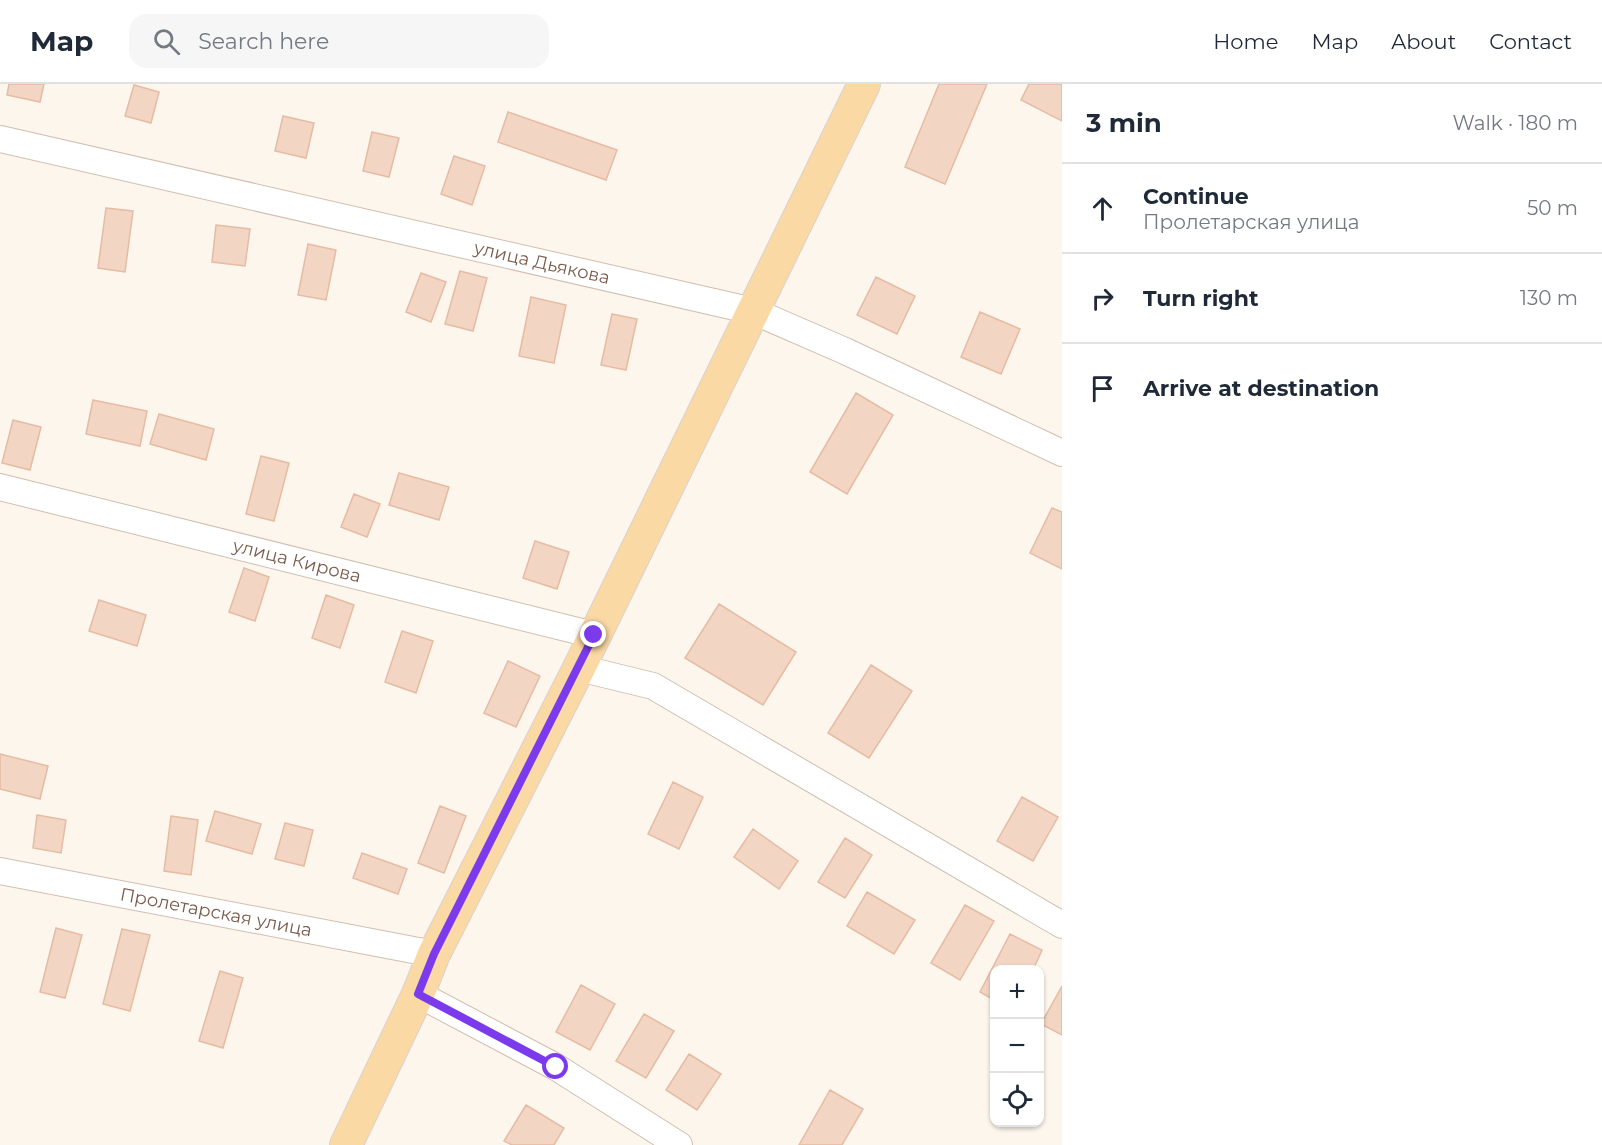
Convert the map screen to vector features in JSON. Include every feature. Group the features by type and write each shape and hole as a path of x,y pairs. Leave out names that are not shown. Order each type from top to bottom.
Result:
{"main road":[{"path":"346,1145 418,994 434,954 579,668 864,84"}],"street":[{"name":"улица Дьякова","path":"0,139 753,311 845,351 1062,453"},
{"name":"улица Кирова","path":"0,487 594,635"},
{"path":"579,668 653,686 1062,925"},
{"name":"Пролетарская улица","path":"0,871 434,954"},
{"path":"418,994 556,1067 679,1145"}],"building":[{"path":"9,84 44,84 40,102 7,95"},
{"path":"939,84 987,84 945,184 905,167"},
{"path":"1029,84 1062,84 1062,121 1021,100"},
{"path":"134,85 159,92 151,123 125,116"},
{"path":"508,112 617,150 606,180 498,142"},
{"path":"283,116 314,123 306,158 275,151"},
{"path":"372,132 399,138 389,177 363,171"},
{"path":"454,156 485,166 472,205 441,194"},
{"path":"106,208 133,211 125,272 98,268"},
{"path":"216,225 250,229 245,266 212,262"},
{"path":"308,244 336,250 326,300 298,295"},
{"path":"460,271 487,278 473,331 445,324"},
{"path":"421,273 446,282 431,322 406,312"},
{"path":"876,277 915,296 897,334 857,315"},
{"path":"531,297 566,305 554,363 519,356"},
{"path":"980,312 1020,329 1001,374 961,357"},
{"path":"612,314 637,319 626,370 601,365"},
{"path":"856,393 893,415 847,494 810,472"},
{"path":"93,400 147,411 140,446 86,434"},
{"path":"159,414 214,429 206,460 150,444"},
{"path":"13,420 41,427 30,470 2,463"},
{"path":"261,456 289,463 274,521 246,514"},
{"path":"399,473 449,487 439,520 389,505"},
{"path":"354,494 380,504 367,537 341,527"},
{"path":"1052,508 1062,512 1062,569 1030,553"},
{"path":"535,541 569,552 557,589 523,578"},
{"path":"244,568 269,577 255,621 229,612"},
{"path":"326,595 354,605 340,648 312,638"},
{"path":"99,600 146,615 137,646 89,631"},
{"path":"719,604 796,652 763,705 685,658"},
{"path":"402,631 433,641 416,693 385,682"},
{"path":"508,661 540,676 516,727 484,713"},
{"path":"871,665 912,691 869,758 828,733"},
{"path":"0,754 48,766 40,799 0,789"},
{"path":"673,782 703,797 679,849 648,834"},
{"path":"1022,797 1058,817 1033,861 997,841"},
{"path":"440,806 466,816 444,873 418,863"},
{"path":"215,811 261,824 252,854 206,841"},
{"path":"37,815 66,820 61,853 33,848"},
{"path":"171,816 198,820 191,875 164,871"},
{"path":"285,823 313,830 304,866 275,859"},
{"path":"753,829 798,861 779,889 734,857"},
{"path":"845,838 872,855 845,898 818,882"},
{"path":"362,853 407,869 398,894 353,878"},
{"path":"867,892 915,920 894,954 847,926"},
{"path":"965,905 994,921 960,980 931,963"},
{"path":"56,928 82,935 65,998 40,992"},
{"path":"122,929 150,935 130,1011 103,1004"},
{"path":"1010,934 1042,950 1035,965 994,965"},
{"path":"220,971 243,978 223,1048 199,1041"},
{"path":"990,973 990,998 980,992"},
{"path":"581,985 615,1004 590,1050 556,1032"},
{"path":"1062,986 1062,1035 1044,1026 1044,1019"},
{"path":"644,1014 674,1031 646,1078 616,1061"},
{"path":"689,1054 721,1074 697,1110 666,1090"},
{"path":"830,1090 863,1109 842,1145 799,1145"},
{"path":"526,1105 564,1128 554,1145 512,1145 504,1141"}],"route":[{"path":"556,1067 418,994 434,954 594,635"}]}
